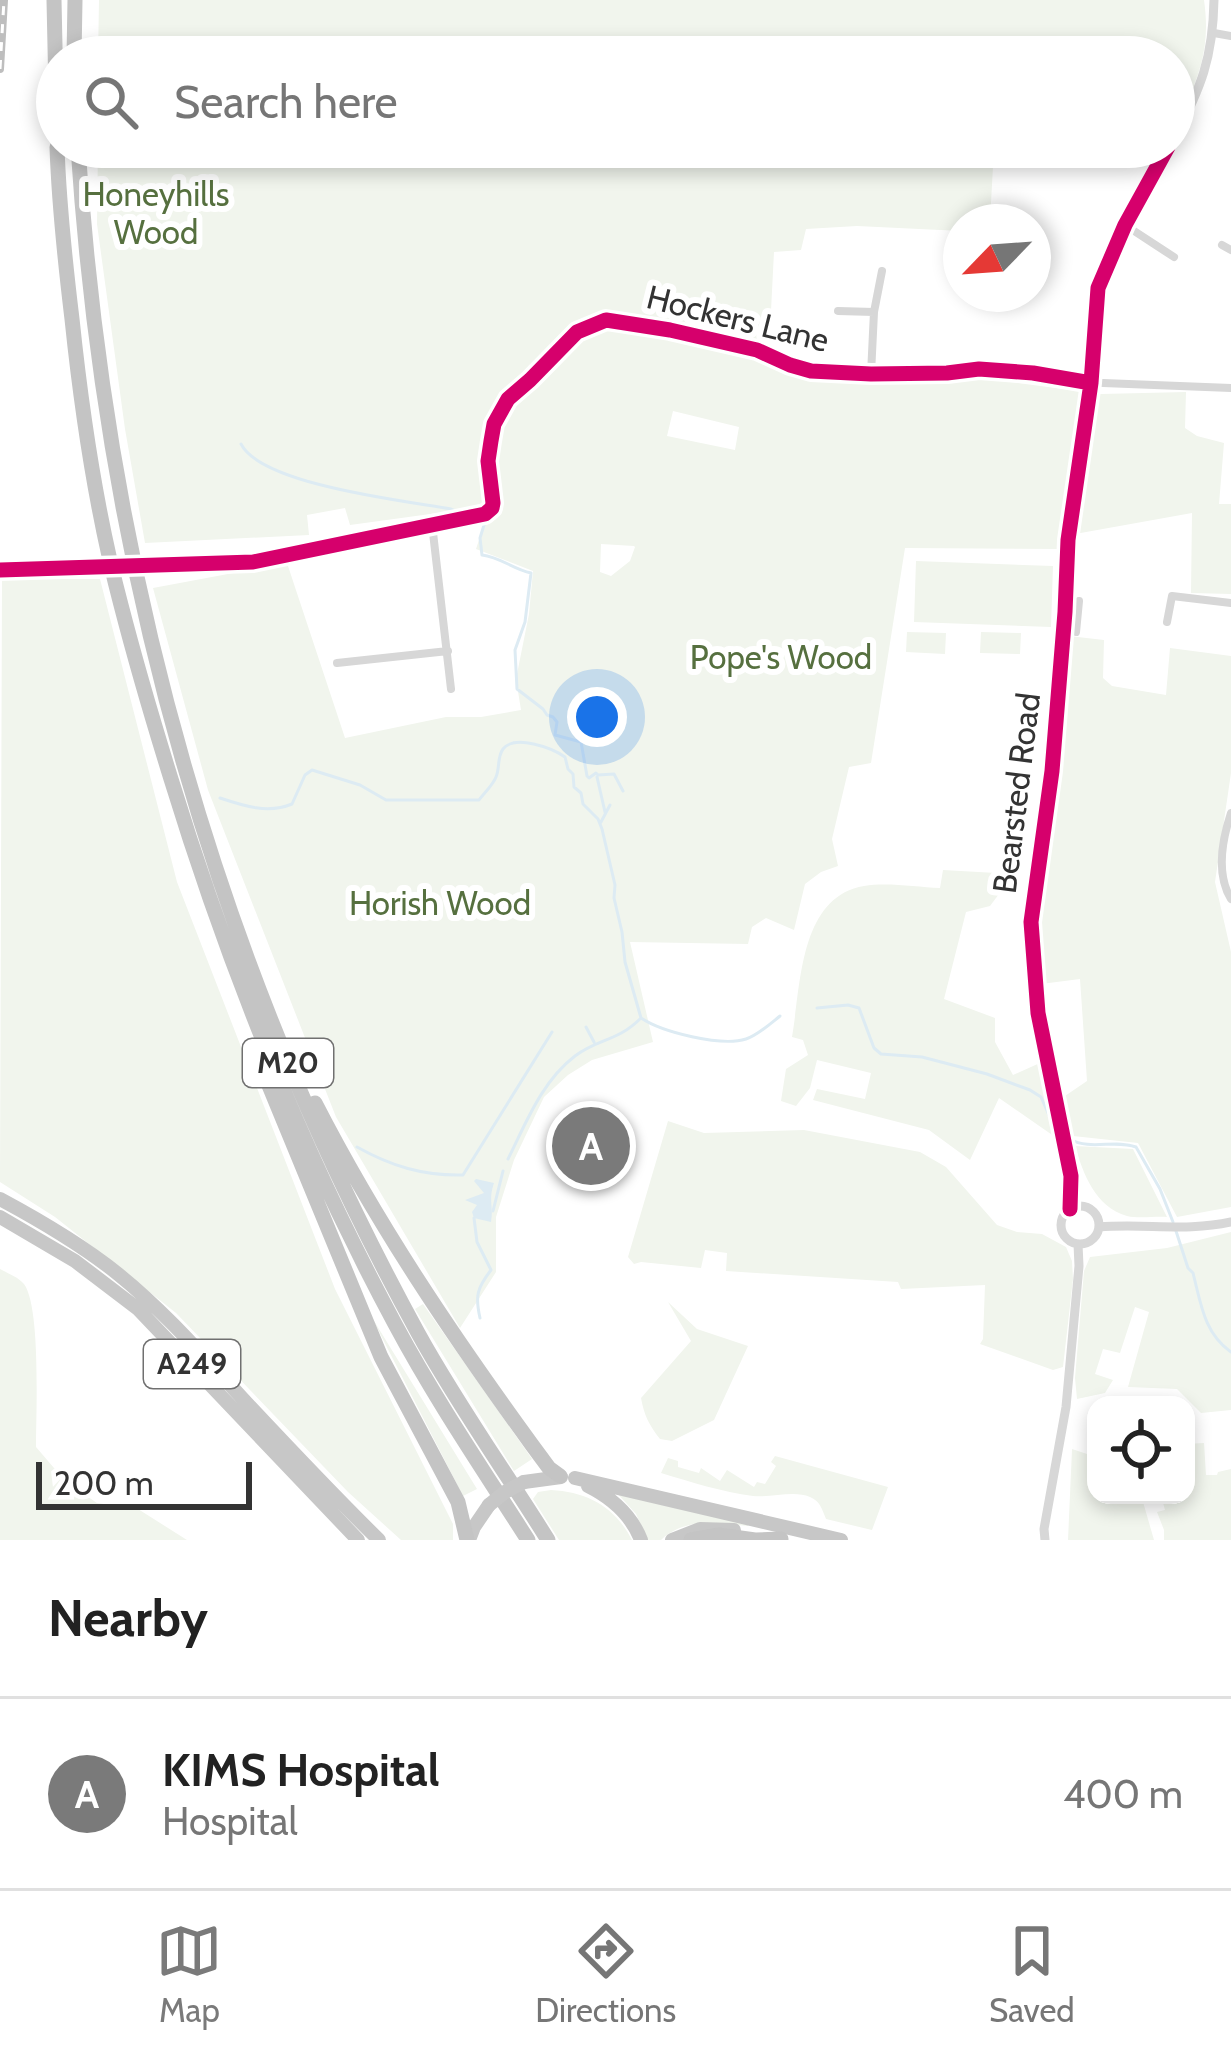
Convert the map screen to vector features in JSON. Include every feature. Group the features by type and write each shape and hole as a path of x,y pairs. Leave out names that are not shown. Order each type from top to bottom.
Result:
{"highway":[{"name":"M20","path":"54,0 55,36"},
{"path":"74,36 75,0"},
{"name":"M20","path":"58,168 81,406 120,603 197,864 238,983 304,1141 375,1287 447,1415 528,1540"},
{"name":"M20","path":"80,168 106,416 151,644 200,825 245,956 341,1182 407,1312 548,1540"},
{"name":"M20","path":"238,983 277,1108 381,1357 458,1502 468,1540"},
{"name":"M20","path":"280,1043 414,1276 546,1464 567,1477"},
{"name":"A249","path":"0,1199 76,1244 143,1295 379,1540"},
{"name":"A249","path":"0,1217 75,1261 138,1309 358,1540"},
{"path":"567,1477 617,1504 634,1523 641,1540"},
{"path":"468,1540 489,1505 505,1492 524,1482 567,1477 842,1540"},
{"path":"672,1540 700,1528 784,1539"},
{"path":"691,1540 719,1535 784,1539"}],"street":[{"path":"1195,100 1211,51 1214,0"},
{"path":"1214,33 1231,36"},
{"name":"Bearsted Road","path":"1070,1209 1072,1176 1038,1012 1030,922 1071,612 1068,541 1104,385 1097,287 1156,168"},
{"path":"1125,224 1174,257"},
{"name":"Hockers Lane","path":"871,374 874,312 882,271"},
{"path":"838,311 874,312"},
{"path":"850,324 851,311"},
{"name":"Hockers Lane","path":"5,570 253,562 485,514 492,508 490,441 508,399 578,332 606,320 753,349 811,370 871,374 979,369 1104,385 1231,388"},
{"path":"432,524 451,689"},
{"path":"1167,622 1170,593 1231,603"},
{"path":"1076,632 1071,612 1078,601"},
{"path":"337,663 448,651"},
{"path":"1231,813 1222,851 1223,886 1231,899"},
{"path":"1070,1209 1093,1211 1099,1227 1092,1240 1078,1244 1068,1239 1062,1230 1070,1209"},
{"path":"1099,1227 1186,1228 1231,1222"},
{"path":"1043,1536 1066,1407 1078,1244"}],"green space":[{"path":"99,0 1204,0 1206,29 1195,81 1195,36 98,36"},
{"name":"Honeyhills Wood","path":"98,168 993,168 991,204 943,204 943,230 806,229 801,250 774,252 769,350 621,316 592,317 579,325 494,403 483,449 486,503 467,509 350,525 345,508 307,515 309,535 145,543 97,224"},
{"path":"610,327 686,338 766,361 811,381 988,379 1101,394 1186,392 1185,428 1224,443 1219,504 1231,504 1231,594 1191,593 1192,513 1075,534 1059,549 905,548 871,763 849,767 832,839 838,866 805,884 794,930 766,918 752,927 748,944 630,942 653,1042 592,1060 544,1097 514,1160 496,1217 496,1272 460,1328 336,1117 208,790 153,588 287,563 345,738 446,717 521,710 516,679 533,571 476,549 487,516 497,511 498,430 512,402 583,337","holes":["673,411 739,427 735,450 667,436","601,544 634,546 635,547 630,561 611,576 600,572"]},
{"path":"916,561 1053,566 1051,627 914,622"},
{"path":"2,579 100,579 177,882 335,1289 453,1524 453,1540 401,1540 348,1492 176,1313 55,1217 0,1182"},
{"path":"907,632 946,633 945,654 906,652"},
{"path":"981,632 1021,633 1020,654 980,653"},
{"path":"1069,636 1104,640 1103,678 1112,686 1166,695 1170,648 1231,656 1231,773 1215,882 1231,952 1231,1207 1177,1217 1138,1143 1073,1136 1062,1098 1087,1081 1080,979 1041,984 1039,929"},
{"path":"943,870 1014,874 990,906 966,912 944,999 995,1018 995,1042 1013,1075 1042,1062 1058,1139 999,1098 970,1160 929,1130 813,1100 817,1089 865,1099 871,1073 817,1060 810,1088 796,1106 781,1101 786,1069 808,1055 803,1040 792,1037 807,947 827,907 864,886 940,888"},
{"path":"668,1121 704,1133 804,1130 920,1152 946,1167 997,1225 1042,1234 1066,1247 1073,1279 1063,1367 1053,1370 980,1344 985,1285 901,1289 898,1282 726,1271 727,1253 705,1250 701,1268 634,1264 628,1257"},
{"path":"1075,1146 1133,1149 1167,1217 1127,1216 1106,1205 1087,1178"},
{"path":"1231,1232 1231,1410 1201,1413 1195,1407 1195,1396 1184,1396 1177,1389 1128,1387 1149,1312 1135,1307 1120,1353 1103,1349 1095,1374 1113,1380 1105,1393 1077,1399 1084,1271 1090,1257 1167,1248"},
{"path":"0,1269 24,1284 33,1315 36,1447 66,1482 97,1503 138,1509 187,1540 0,1540"},
{"path":"668,1302 697,1329 748,1346 714,1420 672,1441 656,1434 641,1398 691,1341"},
{"path":"423,1304 532,1459 514,1471 415,1309"},
{"path":"371,1316 477,1489 463,1496"},
{"path":"1204,1443 1206,1475 1231,1469 1231,1540 1164,1540 1157,1512 1165,1510 1163,1504 1195,1504 1195,1444"},
{"path":"1072,1449 1087,1454 1087,1504 1144,1504 1154,1540 1068,1540"},
{"path":"775,1456 888,1487 872,1530 826,1519 818,1503 804,1495 741,1494 661,1473 668,1458 678,1461 678,1467 699,1473 701,1468 720,1481 727,1470 754,1487 757,1482 765,1484 776,1466 771,1462"},
{"path":"551,1490 599,1503 632,1540 559,1540 533,1499 538,1492"},
{"path":"617,1493 749,1523 691,1525 661,1540 648,1540 636,1514"}],"shaded area":[{"path":"476,1179 494,1183 491,1222 474,1218 477,1205 465,1200 484,1193"}],"waterway":[{"path":"241,444 254,458 305,480 460,513"},
{"path":"477,521 484,525 482,555 531,573 525,622 515,650 517,689 553,717 555,735 581,742 589,778 596,773 614,774 623,791"},
{"path":"220,798 256,808 283,807 292,804 312,770 360,785 386,800 479,800 495,780 501,752 509,745 534,744 552,750 565,757 574,787 602,829 625,962 641,1018 692,1037 735,1041 755,1035 780,1016"},
{"path":"597,777 605,812"},
{"path":"601,822 610,805"},
{"path":"817,1008 859,1008 874,1048 881,1054 922,1057 1030,1090 1041,1097 1056,1131"},
{"path":"508,1159 536,1103 563,1066 641,1018"},
{"path":"586,1027 594,1042"},
{"path":"357,1147 408,1168 463,1175 552,1032"},
{"path":"1070,1139 1136,1147 1173,1222"},
{"path":"493,1211 503,1171"},
{"path":"474,1218 477,1242 491,1270 478,1292 480,1318"},
{"path":"1176,1231 1209,1327 1231,1352"}],"railway":[{"path":"0,69 4,0"}],"cycle path":[{"path":"1070,1209 1071,1176 1038,1013 1031,922 1052,771 1068,540 1091,383 1098,288 1156,168"},
{"path":"0,570 253,562 485,514 493,503 488,461 494,424 508,399 577,332 606,320 757,350 811,371 871,374 979,369 1091,383"}],"place":[{"name":"KIMS Hospital","path":"591,1146"}],"park label":[{"name":"Pope's Wood","path":"781,657"},
{"name":"Horish Wood","path":"440,903"}]}
